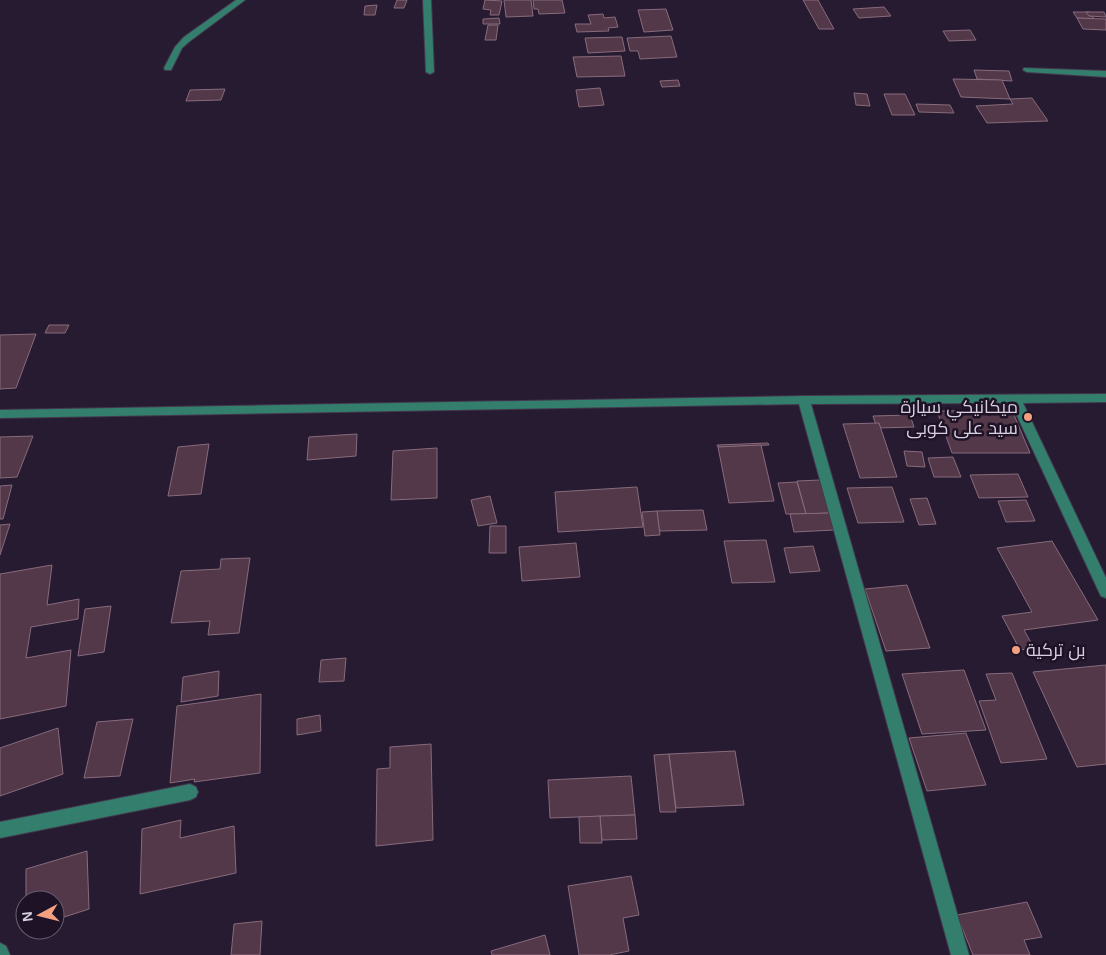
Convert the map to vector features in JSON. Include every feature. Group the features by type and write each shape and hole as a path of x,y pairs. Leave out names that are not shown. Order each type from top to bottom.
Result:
{"street":[{"path":"168,68 178,48 241,0"},
{"path":"427,0 430,72"},
{"path":"1027,70 1106,74"},
{"path":"1015,398 1106,592"},
{"path":"0,414 804,400 1106,398"},
{"path":"804,400 960,955"},
{"path":"0,830 190,792"}],"building":[{"path":"397,0 407,0 404,8 394,8"},
{"path":"485,0 502,1 499,15 490,15 491,10 483,9"},
{"path":"504,0 531,0 533,16 506,17"},
{"path":"533,0 562,0 565,13 539,14 538,9 534,9"},
{"path":"803,0 818,0 834,29 819,29"},
{"path":"377,5 375,15 364,15 365,6"},
{"path":"884,7 891,16 859,18 853,9"},
{"path":"666,9 673,30 644,32 638,10"},
{"path":"1073,12 1090,12 1094,19 1077,18"},
{"path":"1086,12 1104,12 1106,17 1089,16"},
{"path":"603,14 604,18 615,17 618,27 608,28 609,31 577,32 575,24 591,24 588,15"},
{"path":"499,18 500,24 483,24 483,19"},
{"path":"1077,18 1106,19 1106,30 1083,29"},
{"path":"488,25 498,25 496,40 485,40"},
{"path":"970,30 976,40 949,41 943,31"},
{"path":"671,36 677,57 640,59 638,51 630,51 627,38"},
{"path":"622,37 625,51 588,53 585,38"},
{"path":"621,56 625,76 577,77 573,57"},
{"path":"974,70 1009,71 1012,81 977,79"},
{"path":"953,79 1002,80 1010,99 961,97"},
{"path":"678,80 680,86 662,87 660,81"},
{"path":"600,88 604,105 579,107 576,90"},
{"path":"225,89 221,100 186,101 190,90"},
{"path":"854,93 867,94 870,106 856,105"},
{"path":"884,94 905,94 915,115 892,115"},
{"path":"1032,98 1048,121 987,123 976,106 1013,104 1010,99"},
{"path":"916,104 950,105 954,113 919,112"},
{"path":"49,325 69,325 65,333 45,333"},
{"path":"36,334 16,388 0,389 0,335"},
{"path":"1012,410 1030,453 952,453 937,411"},
{"path":"910,415 914,427 877,428 873,416"},
{"path":"879,423 897,477 860,478 843,424"},
{"path":"357,434 356,456 307,460 309,437"},
{"path":"33,436 17,477 0,478 0,437"},
{"path":"768,443 769,445 718,447 717,445"},
{"path":"209,444 201,494 168,496 178,447"},
{"path":"761,445 774,501 729,503 718,447"},
{"path":"437,448 437,498 391,500 393,451"},
{"path":"904,451 922,452 925,467 907,466"},
{"path":"953,457 961,477 934,477 928,458"},
{"path":"1018,474 1028,497 979,498 970,475"},
{"path":"820,480 829,513 806,514 797,481"},
{"path":"797,482 806,514 786,514 778,483"},
{"path":"12,485 3,519 0,519 0,486"},
{"path":"637,487 643,527 558,532 555,492"},
{"path":"892,487 904,522 858,523 847,488"},
{"path":"490,496 497,523 478,526 471,500"},
{"path":"927,498 936,524 919,525 910,499"},
{"path":"1026,500 1035,521 1006,522 998,501"},
{"path":"703,510 707,530 659,531 657,511"},
{"path":"657,511 660,535 645,536 642,512"},
{"path":"829,513 834,530 794,532 790,514"},
{"path":"10,524 0,555 0,525"},
{"path":"490,526 506,526 506,553 489,553"},
{"path":"766,540 775,582 732,583 724,541"},
{"path":"1052,541 1098,620 1024,630 1034,648 1020,650 1002,616 1032,612 997,548"},
{"path":"576,543 580,577 522,581 519,547"},
{"path":"813,546 820,571 790,573 784,548"},
{"path":"250,558 239,633 208,635 210,621 171,623 181,571 220,569 221,559"},
{"path":"52,565 47,605 79,599 78,619 31,627 26,658 71,650 66,706 0,719 0,574"},
{"path":"907,585 930,648 886,651 865,589"},
{"path":"111,606 104,652 78,656 85,609"},
{"path":"346,658 344,681 319,682 321,660"},
{"path":"1106,665 1106,764 1077,767 1033,672"},
{"path":"964,670 986,730 922,734 902,674"},
{"path":"219,671 218,696 181,702 183,677"},
{"path":"1012,673 1047,759 1001,763 979,701 996,700 986,674"},
{"path":"261,694 260,773 194,782 195,779 170,783 177,706"},
{"path":"320,715 321,731 297,735 297,719"},
{"path":"133,719 120,776 84,778 97,722"},
{"path":"58,728 63,774 0,796 0,748"},
{"path":"966,733 986,785 927,791 909,738"},
{"path":"431,744 433,840 376,846 377,769 390,768 390,747"},
{"path":"735,751 744,805 676,808 669,754"},
{"path":"669,754 676,812 660,812 654,755"},
{"path":"631,776 635,815 550,818 548,780"},
{"path":"635,815 637,839 602,840 600,816"},
{"path":"600,816 602,843 580,843 579,817"},
{"path":"181,820 180,838 234,826 236,873 140,894 142,829"},
{"path":"87,851 89,909 65,917 65,890 26,890 26,869"},
{"path":"631,876 639,915 623,918 629,951 609,955 579,955 568,886"},
{"path":"1027,902 1042,937 1024,940 1030,955 973,955 957,915"},
{"path":"262,921 260,955 231,955 234,924"},
{"path":"545,935 550,955 492,955 491,951"}],"place":[{"name":"ميكانيكي سيارة سيد على كوبى","path":"1028,417"},
{"name":"بن تركية","path":"1016,650"}]}
